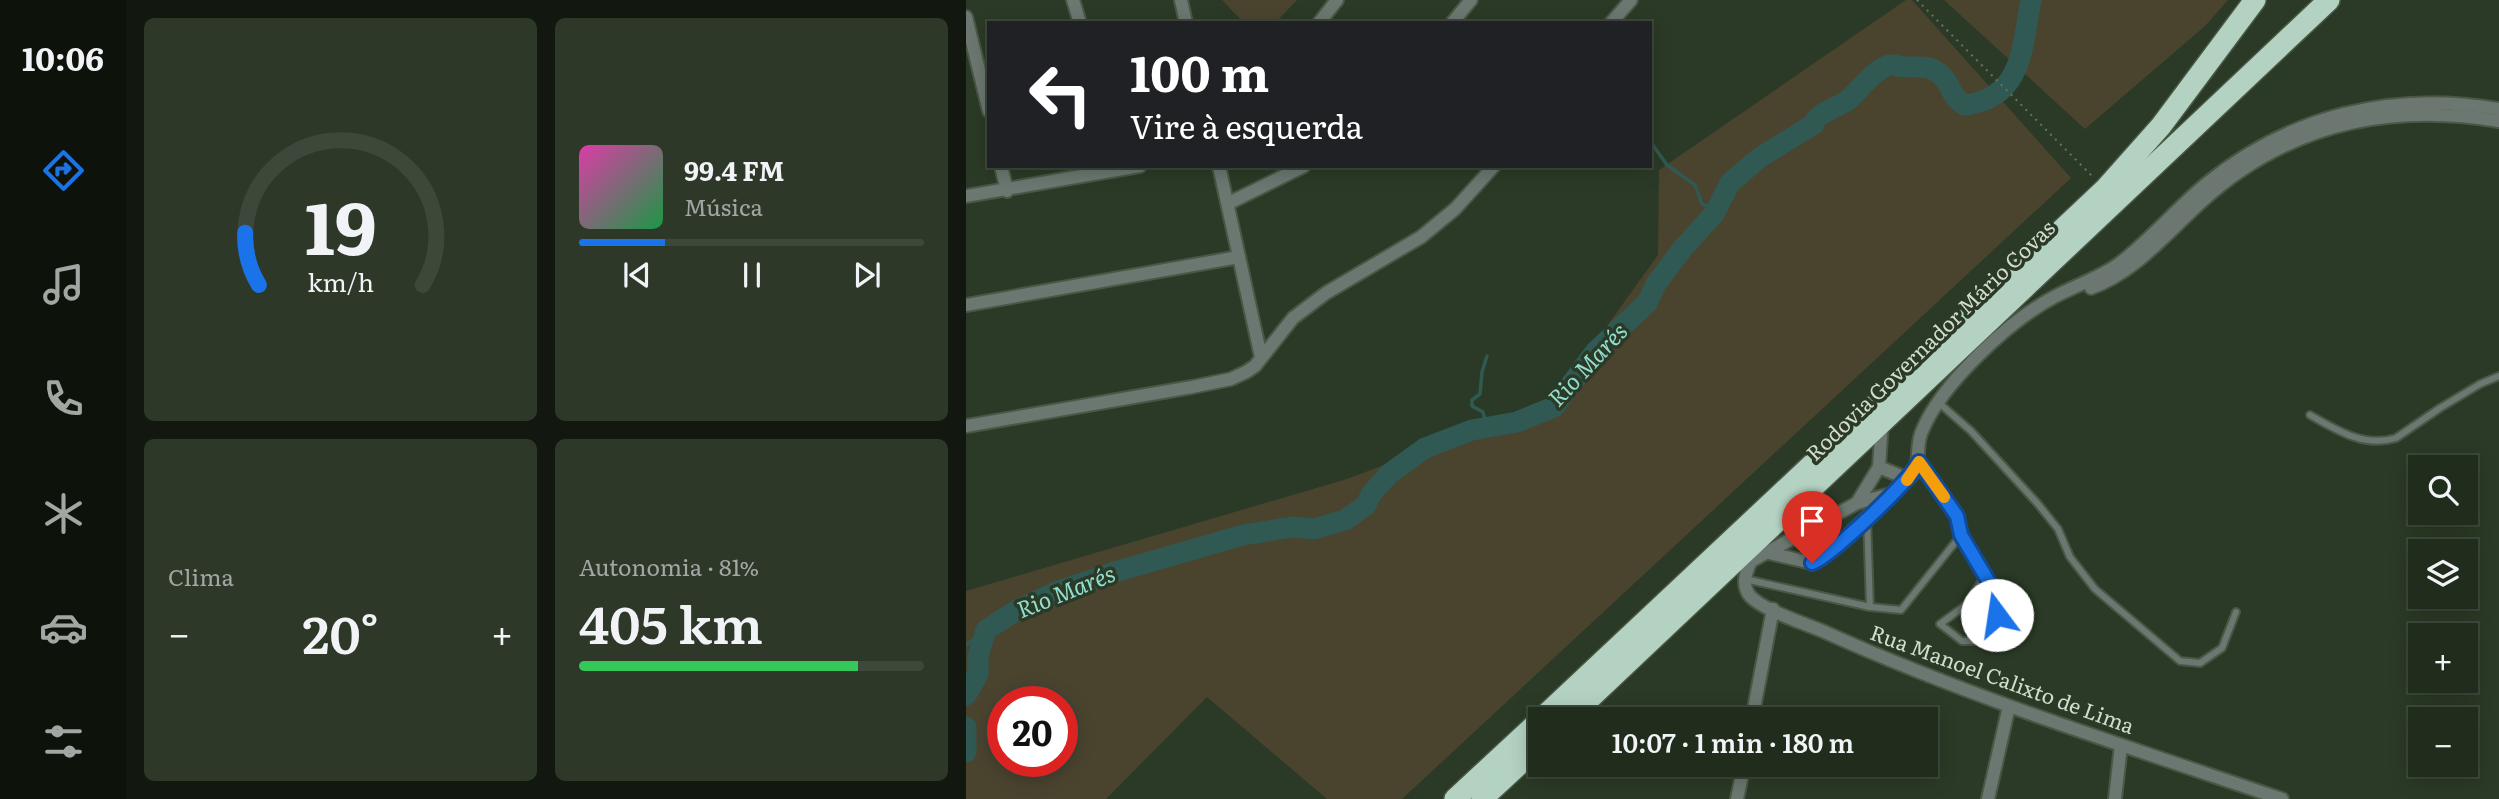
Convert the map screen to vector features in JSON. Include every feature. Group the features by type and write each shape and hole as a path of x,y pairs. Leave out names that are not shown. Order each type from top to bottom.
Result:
{"highway":[{"name":"Rodovia Governador Mário Covas","path":"1554,707 2105,189 2161,126 2255,0"},
{"name":"Rodovia Governador Mário Covas","path":"1581,707 2329,0"},
{"name":"Rodovia Governador Mário Covas","path":"1455,799 1528,731"},
{"path":"1482,799 1528,756"}],"street":[{"path":"1073,0 1079,21"},
{"path":"1181,0 1186,21"},
{"path":"1320,21 1337,0"},
{"path":"1454,21 1471,0"},
{"path":"1613,21 1630,0"},
{"path":"966,17 986,83"},
{"path":"1769,553 1812,563 1831,551 1908,479 1919,462 1921,432 1939,403 2036,316 2061,300 2116,277 2205,198 2268,154 2319,131 2378,116 2498,113"},
{"path":"1001,168 1007,191"},
{"path":"966,196 1129,168"},
{"path":"1220,168 1261,357"},
{"path":"1229,204 1300,168"},
{"path":"966,426 1231,379 1255,366 1293,318 1326,293 1421,237 1455,209 1492,168"},
{"path":"966,305 1239,257"},
{"path":"1857,503 1879,467 1882,422"},
{"path":"1879,467 1908,479"},
{"path":"1716,579 1769,553 1857,503 1891,493"},
{"path":"1745,579 1751,561"},
{"name":"Rua Manoel Calixto de Lima","path":"1745,579 1751,597 1883,658 2121,746 2280,799"},
{"path":"1754,707 1773,609"},
{"path":"1988,799 2009,706"},
{"path":"2115,799 2121,746"},
{"path":"1737,799 1742,777"}],"lane":[{"path":"2310,415 2354,437 2383,442 2396,438 2480,384 2499,376"},
{"path":"1939,403 1971,431 2038,504 2058,529 2070,557 2095,589 2180,661 2200,663 2222,648 2236,612"},
{"path":"1919,462 1957,516 1961,535 1999,599 1997,615 1975,641 1962,641 1940,624 1966,605 1985,576"},
{"path":"1867,517 1870,607"},
{"path":"1745,579 1870,607 1901,610 1961,535"},
{"path":"1447,799 1486,769"}],"path":[{"path":"1917,0 2105,189"}],"shaded area":[{"path":"1222,0 1297,0 1277,21 1242,21"},
{"path":"1906,0 1912,0 2071,178 1402,799 1327,799 1207,697 1106,799 966,799 966,591 1347,479 1553,401 1658,255 1659,170"},
{"path":"1944,0 2228,0 2205,26 2085,129"}],"waterway":[{"name":"Rio Marés","path":"966,695 978,674 978,656 986,630 1017,610 1056,592 1118,571 1243,535 1293,527 1314,529 1345,520 1366,505 1371,494 1389,474 1425,448 1472,430 1517,422 1554,407 1595,352 1647,303 1656,284 1683,248 1714,214 1730,183 1759,158 1814,124 1823,113 1848,100 1873,75 1890,65 1934,70 1965,105 1984,100 1999,92 2017,67 2031,0"},
{"path":"1652,144 1667,165 1695,185 1702,204 1715,209"},
{"path":"1487,356 1480,394 1472,400 1472,406 1483,412 1487,427"},
{"path":"966,645 986,630"},
{"name":"Rio Marés","path":"966,727 966,752"}],"slow traffic":[{"path":"1907,480 1915,472 1919,462 1944,497"}],"route":[{"path":"1812,563 1831,551 1908,479 1919,462 1957,516 1961,535 1999,599 1997,615"}]}
